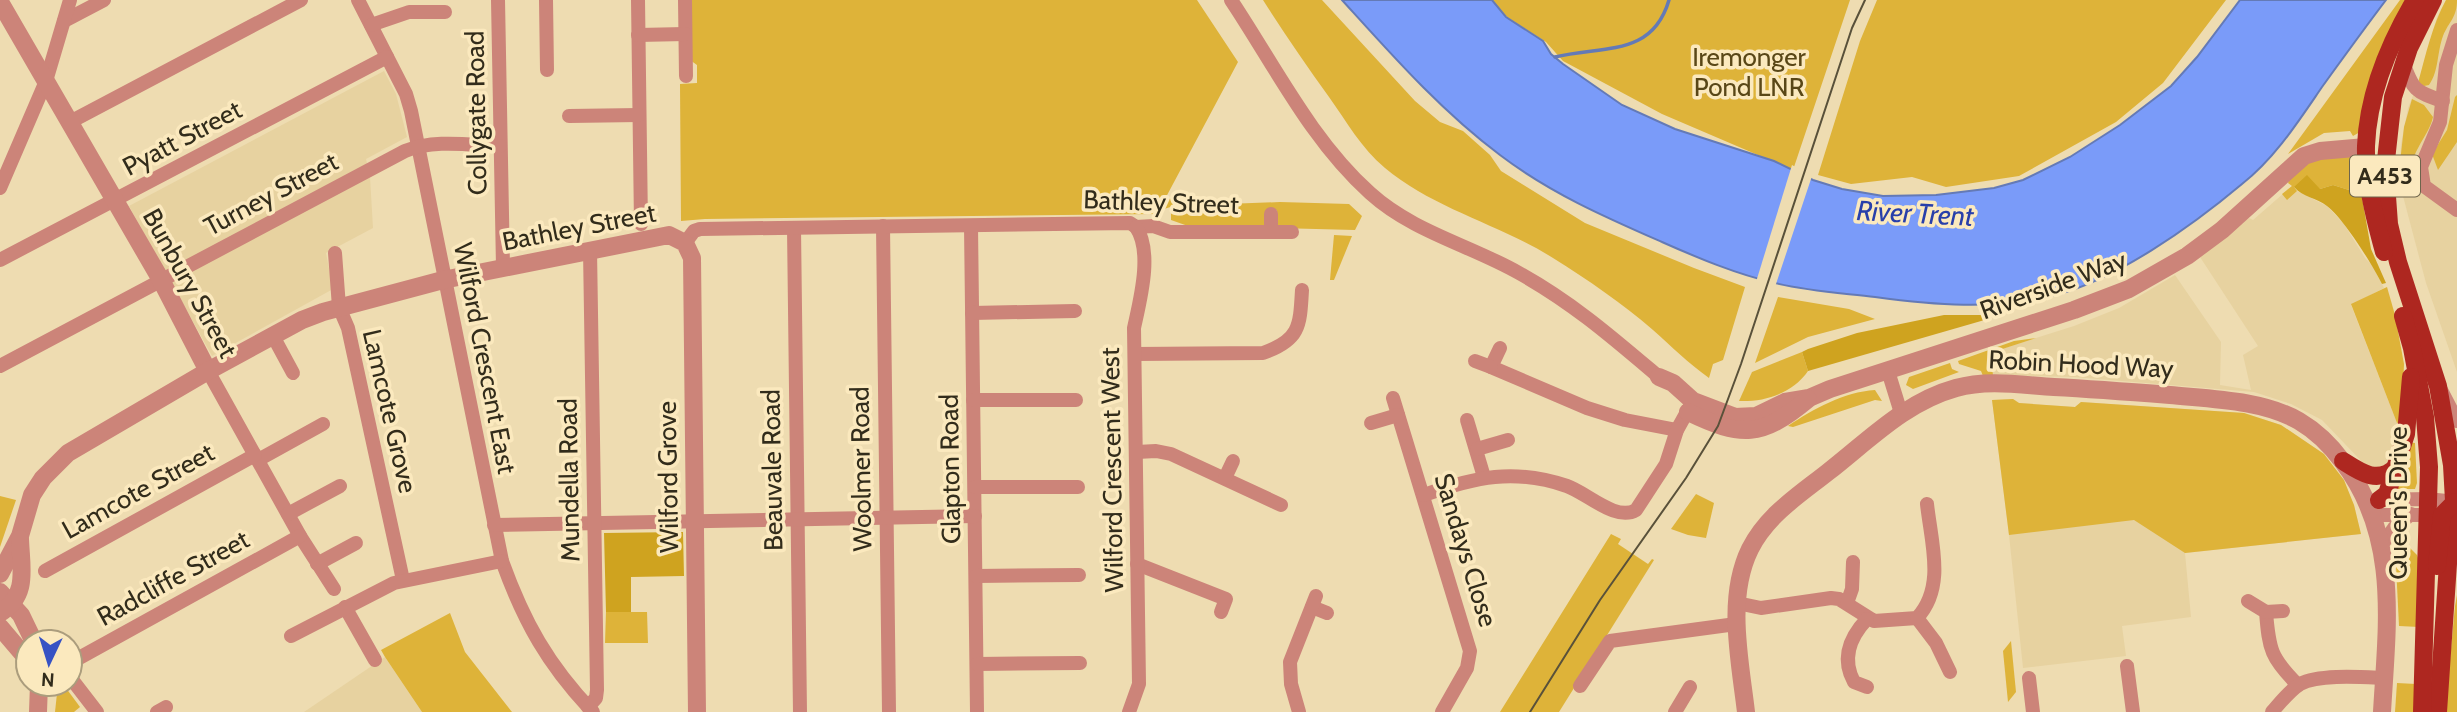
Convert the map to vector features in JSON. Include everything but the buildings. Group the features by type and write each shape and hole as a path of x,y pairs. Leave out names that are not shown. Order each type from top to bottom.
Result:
{"main road":[{"name":"A453","path":"2415,0 2388,51 2371,105 2366,147 2376,222 2421,354"},
{"name":"A453","path":"2421,354 2389,225 2385,169 2392,108 2403,62 2433,0"},
{"name":"A453","path":"2366,147 2373,146 2378,126 2392,108"},
{"name":"Queen's Drive","path":"2421,354 2438,386 2451,457 2424,654 2422,712"},
{"name":"Queen's Drive","path":"2421,354 2429,467 2453,546 2438,712"},
{"path":"2373,505 2387,494 2396,467 2406,434 2421,354"},
{"path":"2343,461 2365,475 2375,477 2387,475 2396,467"}],"street":[{"path":"0,188 46,80 70,0"},
{"path":"64,21 104,0"},
{"path":"70,122 301,0"},
{"name":"Wilford Crescent East","path":"358,0 406,94 502,561 529,629 590,709"},
{"name":"Collygate Road","path":"498,0 503,267"},
{"path":"547,0 547,70"},
{"path":"638,0 641,224"},
{"path":"685,0 686,76"},
{"path":"1231,0 1316,133 1339,163 1371,194 1409,220 1517,271 1564,300 1608,332 1659,377"},
{"name":"Bunbury Street","path":"0,2 161,281 300,536 334,589"},
{"path":"370,25 409,12 445,12"},
{"path":"2457,30 2446,65 2440,122 2421,167 2424,186 2457,210"},
{"path":"638,35 685,34"},
{"name":"Pyatt Street","path":"0,260 387,57"},
{"path":"2403,62 2411,84 2418,92 2443,101"},
{"path":"569,116 639,115"},
{"name":"Turney Street","path":"0,366 418,145 500,146"},
{"name":"Riverside Way","path":"1659,377 1673,383 1682,400 1718,426 1752,430 1777,423 1809,398 2074,310 2129,289 2187,256 2222,230 2304,156 2320,151 2366,147"},
{"name":"Bathley Street","path":"1271,214 1271,232"},
{"name":"Bathley Street","path":"0,574 20,536 32,495 58,460 79,444 272,336 302,320 339,307 443,280 657,236 675,237 685,243 694,231 700,229 1130,223 1136,227 1153,226 1170,232 1292,232"},
{"name":"Woolmer Road","path":"883,226 889,712"},
{"name":"Glapton Road","path":"971,226 977,712"},
{"name":"Wilford Crescent West","path":"1129,712 1139,684 1134,328 1143,285 1143,268 1142,240 1136,227"},
{"name":"Beauvale Road","path":"794,228 800,712"},
{"name":"Wilford Grove","path":"685,243 691,258 697,712"},
{"name":"Mundella Road","path":"590,250 597,690 590,709"},
{"name":"Lamcote Grove","path":"335,253 339,307 348,328 404,580"},
{"path":"1135,354 1263,353 1287,342 1300,323 1302,290"},
{"path":"972,313 1076,312"},
{"path":"272,336 293,373"},
{"path":"1490,367 1500,348"},
{"path":"1475,361 1587,408 1625,420 1677,430"},
{"path":"1888,371 1901,414"},
{"name":"Robin Hood Way","path":"1746,712 1735,624 1743,566 1751,546 1778,511 1901,414 1935,395 1980,383 2215,399 2256,406 2299,421 2331,447 2373,505 2381,546 2387,596 2382,712"},
{"name":"Queen's Drive","path":"2438,386 2457,421"},
{"name":"Sandays Close","path":"1394,398 1471,656 1442,712"},
{"path":"973,400 1076,400"},
{"path":"1424,495 1484,477 1531,477 1572,488 1619,513 1630,514 1636,510 1666,464 1677,430 1682,400"},
{"path":"1371,423 1398,415"},
{"path":"1467,420 1484,477"},
{"name":"Lamcote Street","path":"45,571 323,424"},
{"path":"1477,449 1508,440"},
{"path":"1136,452 1156,451 1171,454 1281,505"},
{"path":"1225,478 1233,461"},
{"path":"288,514 340,486"},
{"path":"975,487 1078,486"},
{"path":"1737,603 1761,608 1826,598 1839,599 1867,619 1882,622 1917,618 1928,604 1935,585 1927,504"},
{"path":"2373,505 2443,509"},
{"path":"2373,505 2443,509"},
{"path":"2381,546 2394,528 2443,509"},
{"path":"494,525 975,516"},
{"name":"Bathley Street","path":"4,603 21,590 20,536"},
{"name":"Radcliffe Street","path":"84,655 300,536"},
{"path":"317,564 356,543"},
{"path":"291,636 404,580 502,561"},
{"path":"1846,603 1852,589 1853,562"},
{"path":"1137,564 1226,599 1221,612"},
{"path":"976,576 1079,575"},
{"path":"2248,600 2266,612 2283,611"},
{"path":"1299,712 1288,670 1295,644 1314,601 1326,613"},
{"path":"4,603 20,615 27,628"},
{"path":"345,607 375,660"},
{"path":"2266,612 2272,653 2283,670 2298,685"},
{"path":"1917,618 1936,643 1950,672"},
{"path":"1867,619 1854,633 1848,659 1854,682 1867,687"},
{"path":"1580,686 1610,641 1735,624"},
{"path":"0,627 14,644"},
{"path":"977,664 1080,663"},
{"path":"2127,666 2133,712"},
{"path":"2029,678 2033,712"},
{"path":"2272,712 2298,685 2310,681 2384,678"},
{"path":"1675,712 1689,687"},
{"path":"84,695 97,712"}],"shaded area":[{"path":"2446,0 2457,0 2457,372 2426,283 2399,181 2401,144 2408,108 2437,17"},
{"path":"384,71 396,94 407,137 366,159 370,177 373,228 326,253 333,289 212,356 129,206"},
{"path":"2307,175 2320,189 2333,185 2349,190 2360,186 2371,249 2386,283 2382,284 2357,242 2334,212 2294,187"},
{"path":"2292,186 2327,206 2344,224 2373,266 2384,288 2351,305 2397,423 2396,443 2385,469 2367,467 2322,420 2291,404 2254,392 2074,377 1993,375 1989,353 2074,326 2119,308 2175,275 2221,342 2220,385 2251,390 2243,355 2258,346 2200,257 2249,218 2253,220"},
{"path":"1944,315 1987,315 1988,319 1808,371 1802,352 1808,349 1857,333"},
{"path":"2013,399 2019,403 2075,407 2081,402 2244,413 2281,425 2324,454 2354,505 2361,534 2185,553 2191,617 2122,626 2126,656 2023,668 1992,400"},
{"path":"683,532 684,576 631,577 631,612 606,612 604,533"},
{"path":"385,657 422,712 304,712"}],"green space":[{"path":"689,0 1197,0 1238,62 1165,199 1201,197 1156,214 681,221 680,84 697,83 697,65 690,60"},
{"path":"1263,0 1322,0 1415,101 1440,122 1463,131 1490,155 1501,171 1585,223 1745,287 1723,360 1713,364 1709,378 1629,310 1566,266 1511,235 1424,195 1385,168 1355,134"},
{"name":"Iremonger Pond LNR","path":"1492,0 1850,0 1793,170 1662,114 1563,61 1546,42 1507,17"},
{"path":"1877,0 2226,0 2163,83 2116,122 2019,176 1946,187 1912,177 1851,184 1818,175 1860,41"},
{"path":"2400,0 2408,0 2360,132 2353,136 2350,131 2324,133 2288,154"},
{"path":"2446,0 2457,0 2456,11 2443,36 2432,80 2429,85 2424,86 2418,83 2433,30"},
{"path":"2457,95 2457,142 2438,170 2432,154 2447,130"},
{"path":"2412,99 2424,105 2433,117 2412,162 2413,178 2398,180 2404,127"},
{"path":"2349,154 2358,163 2364,179 2359,180 2360,186 2349,190 2333,185 2320,189 2294,187 2297,191 2287,200 2282,194 2292,186 2288,183 2291,175 2317,156"},
{"path":"1280,202 1349,204 1362,216 1355,230 1277,228 1277,210 1266,210 1264,228 1188,226 1171,220 1171,213 1200,205"},
{"path":"1334,235 1352,236 1334,280 1330,280"},
{"path":"2387,287 2404,364 2402,415 2397,423 2351,304"},
{"path":"1778,297 1849,309 1875,319 1808,337 1755,363"},
{"path":"2036,338 1990,353 1993,375 1983,376 1981,371 1959,364 1958,361 2014,341"},
{"path":"1802,352 1808,371 1795,385 1768,398 1739,401 1752,372"},
{"path":"1950,363 1952,369 1959,372 1913,389 1906,385 1909,377"},
{"path":"1875,390 1882,401 1875,400 1793,427 1788,426 1829,402"},
{"path":"2013,399 2019,403 2075,407 2081,402 2244,413 2281,425 2324,454 2344,480 2361,534 2185,553 2134,520 2009,535 1992,400"},
{"path":"2408,442 2415,443 2417,483 2415,489 2393,489"},
{"path":"1696,494 1714,503 1706,538 1671,529"},
{"path":"0,496 16,500 0,547"},
{"path":"1611,534 1621,539 1618,544 1648,564 1654,560 1559,712 1500,712"},
{"path":"2407,545 2419,561 2419,627 2399,626 2396,565 2402,546"},
{"path":"2457,595 2457,712 2445,712 2455,606"},
{"path":"606,612 647,612 648,643 605,643"},
{"path":"450,613 465,652 512,712 422,712 385,657 381,650"},
{"path":"2011,641 2016,692 2008,702 2003,651"},
{"path":"2397,683 2416,684 2414,712 2395,712"},
{"path":"56,698 73,698 80,707 74,712 55,712"}],"water":[{"name":"River Trent","path":"1342,0 1492,0 1506,17 1543,41 1551,54 1563,64 1622,105 1675,129 1774,161 1813,180 1842,189 1883,196 1936,195 1994,188 2023,180 2070,157 2120,125 2171,86 2197,57 2240,0 2386,0 2275,151 2254,174 2177,234 2127,265 2076,289 2030,300 1964,305 1825,292 1775,283 1703,260 1599,214 1538,181 1478,138 1417,81"}],"pier":[{"path":"1792,165 1812,176 1775,287 1756,282"}],"waterway":[{"path":"1555,57 1623,46 1638,40 1651,32 1661,19 1669,0"}],"tram line":[{"path":"1530,712 1600,600 1686,478 1718,426 1852,28 1865,0"}]}
